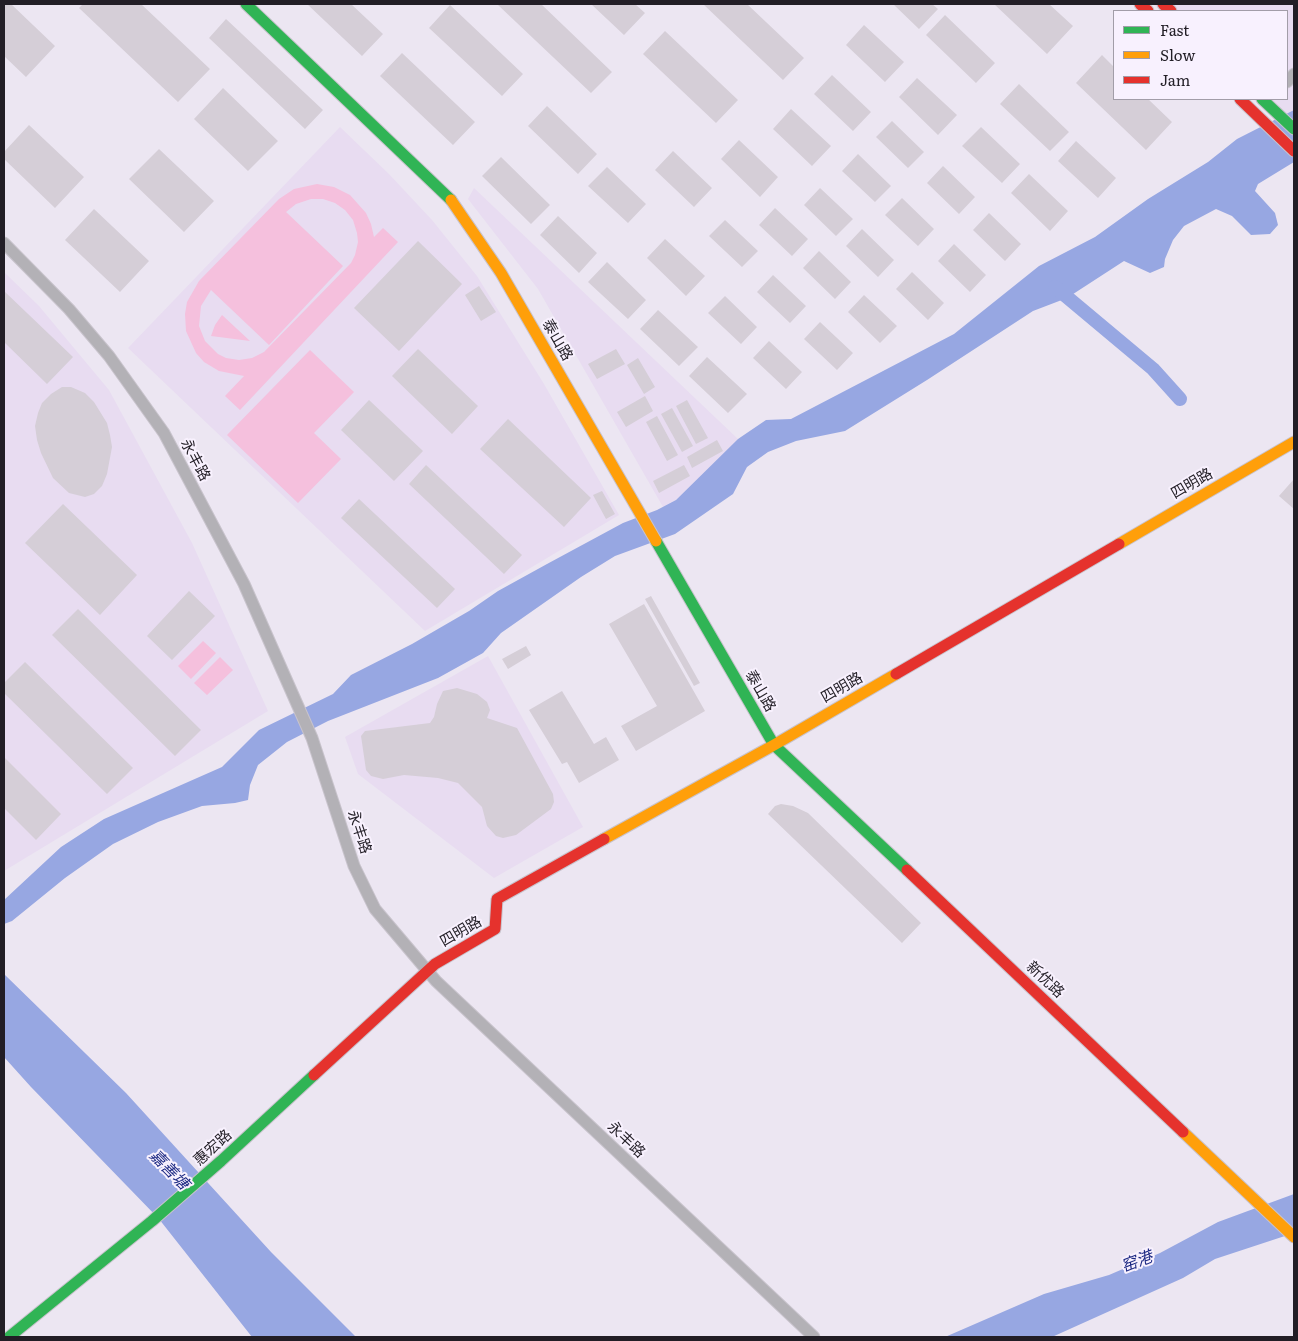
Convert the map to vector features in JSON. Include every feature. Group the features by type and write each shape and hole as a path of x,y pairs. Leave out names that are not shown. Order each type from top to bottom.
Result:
{"street":[{"name":"泰山路","path":"246,4 448,196 501,273 774,745"},
{"path":"1241,100 1294,150"},
{"path":"1258,116 1267,102 1294,129"},
{"name":"永丰路","path":"4,243 69,309 103,350 164,433 244,584 312,738 354,866 375,909 427,971 451,995 814,1337"},
{"name":"四明路","path":"427,971 435,964 494,929 497,899 774,745 1294,442"},
{"name":"新优路","path":"774,745 1294,1237"},
{"name":"惠宏路","path":"9,1337 152,1221 221,1161 427,971"}],"shaded area":[{"path":"1153,4 1294,4 1294,138 1254,100 1288,100 1288,10 1160,10"},
{"path":"340,127 389,174 432,220 477,276 544,384 619,515 425,631 128,348"},
{"path":"317,184 334,187 350,195 366,213 374,237 383,228 398,242 240,410 225,396 244,376 219,371 204,362 196,353 186,331 185,314 187,302 199,281 279,199 294,189","holes":["311,199 323,199 335,203 345,210 353,220 358,242 351,263 264,352 252,358 239,360 226,358 218,354 205,341 199,326 201,306 211,290 269,345 343,266 286,212 296,204"]},
{"path":"474,188 738,439 676,500 663,507 538,289 468,199"},
{"path":"4,272 39,306 109,390 192,543 268,711 4,871"},
{"path":"222,315 250,341 211,336 215,325"},
{"path":"310,350 354,392 314,433 341,459 298,503 227,435"},
{"path":"203,641 216,653 191,679 178,666"},
{"path":"488,656 583,827 494,878 358,774 345,737"},
{"path":"220,657 233,670 207,695 194,683"}],"water":[{"path":"1294,110 1294,162 1258,184 1255,191 1275,213 1278,225 1270,234 1251,235 1232,216 1216,209 1184,226 1173,240 1165,259 1164,267 1150,273 1124,261 1067,298 1033,311 845,431 796,441 768,452 747,467 733,494 675,534 615,556 581,577 501,633 483,653 438,678 328,721 287,742 258,765 250,785 248,800 202,806 158,822 113,844 65,878 12,921 4,924 4,900 61,847 104,819 222,767 259,730 333,694 351,675 412,644 469,611 498,591 623,523 657,510 676,500 738,439 766,420 791,419 954,334 1039,266 1095,237 1148,199 1208,162 1237,139"},
{"name":"嘉善塘","path":"4,974 126,1093 271,1252 356,1337 252,1337 159,1219 4,1057"},
{"path":"1294,1194 1294,1233 1215,1259 1183,1278 1052,1337 945,1337 1044,1294 1109,1275 1160,1253 1218,1222"}],"building":[{"path":"4,4 11,4 55,46 26,77 4,56"},
{"path":"83,4 141,4 210,69 178,102 79,8"},
{"path":"307,4 351,4 383,34 362,56"},
{"path":"499,4 541,4 612,72 591,93"},
{"path":"591,4 635,4 645,13 624,35"},
{"path":"703,4 747,4 804,58 783,80"},
{"path":"893,4 932,4 938,9 919,29"},
{"path":"994,4 1049,4 1073,26 1047,54"},
{"path":"450,5 523,74 502,96 429,28"},
{"path":"945,15 995,63 976,83 926,35"},
{"path":"226,19 323,110 305,129 209,38"},
{"path":"864,25 904,62 885,82 846,45"},
{"path":"665,31 738,100 716,123 643,54"},
{"path":"402,53 475,122 453,145 380,76"},
{"path":"1102,55 1113,66 1113,100 1149,100 1172,122 1146,150 1076,83"},
{"path":"832,75 871,112 853,131 814,94"},
{"path":"917,78 957,115 938,135 899,97"},
{"path":"1019,84 1069,132 1050,151 1000,104"},
{"path":"223,88 278,141 248,171 194,119"},
{"path":"547,106 597,154 578,174 528,126"},
{"path":"791,109 831,146 812,166 773,129"},
{"path":"892,121 924,152 908,168 876,137"},
{"path":"29,125 84,177 55,208 4,159 4,152"},
{"path":"981,127 1020,164 1002,183 962,146"},
{"path":"739,140 778,177 760,197 721,159"},
{"path":"1076,141 1116,178 1098,198 1058,161"},
{"path":"159,149 214,201 184,232 129,179"},
{"path":"673,151 712,188 694,207 655,170"},
{"path":"858,154 891,186 875,202 842,171"},
{"path":"501,157 550,205 531,224 482,176"},
{"path":"943,166 975,197 959,214 927,183"},
{"path":"607,167 646,204 628,223 588,186"},
{"path":"1029,174 1068,211 1050,231 1011,193"},
{"path":"820,188 853,219 836,236 804,205"},
{"path":"902,198 934,229 918,246 885,215"},
{"path":"775,208 808,239 792,256 759,225"},
{"path":"94,209 149,261 120,292 65,240"},
{"path":"989,213 1021,244 1005,261 973,230"},
{"path":"558,216 597,253 579,273 540,235"},
{"path":"725,220 758,251 742,267 709,236"},
{"path":"862,229 894,260 878,277 846,246"},
{"path":"665,239 705,276 686,296 647,258"},
{"path":"418,241 462,284 399,351 354,308"},
{"path":"954,244 986,275 970,292 938,261"},
{"path":"819,251 851,282 835,299 803,268"},
{"path":"607,262 646,300 628,319 588,282"},
{"path":"912,272 944,303 928,320 896,289"},
{"path":"773,275 806,306 790,323 757,292"},
{"path":"479,286 496,312 481,321 465,295"},
{"path":"4,291 73,357 47,384 4,342"},
{"path":"864,295 897,326 880,343 848,312"},
{"path":"725,296 757,327 741,344 708,313"},
{"path":"658,310 698,347 679,366 640,329"},
{"path":"820,322 853,353 837,370 804,339"},
{"path":"769,341 802,372 786,389 753,358"},
{"path":"418,349 478,406 452,434 392,376"},
{"path":"616,349 625,364 597,379 588,364"},
{"path":"707,357 747,394 728,413 689,376"},
{"path":"638,358 655,387 644,394 627,365"},
{"path":"62,387 71,387 85,393 94,402 107,423 110,435 112,447 107,474 102,486 94,494 85,497 69,493 53,478 37,440 35,426 42,403"},
{"path":"645,396 653,411 626,427 617,412"},
{"path":"369,400 423,451 394,481 341,430"},
{"path":"687,400 708,438 696,444 676,406"},
{"path":"672,408 693,446 682,452 661,414"},
{"path":"657,416 678,455 667,461 646,422"},
{"path":"508,419 591,498 564,527 480,449"},
{"path":"717,440 723,451 692,468 687,457"},
{"path":"426,465 522,555 504,574 409,484"},
{"path":"684,465 690,476 659,493 653,481"},
{"path":"1294,479 1294,509 1279,496"},
{"path":"602,491 615,514 606,519 593,495"},
{"path":"359,499 455,589 437,608 341,518"},
{"path":"63,504 137,575 100,615 25,543"},
{"path":"189,591 215,616 172,660 147,636"},
{"path":"651,596 700,683 694,686 645,599"},
{"path":"644,604 705,711 636,751 621,726 657,706 609,624"},
{"path":"78,609 201,730 175,756 52,635"},
{"path":"526,646 531,655 508,669 502,659"},
{"path":"25,662 133,768 107,794 4,693 4,683"},
{"path":"457,688 477,694 487,702 490,710 487,718 517,728 553,794 554,802 551,809 516,835 503,838 496,836 487,826 482,807 458,783 438,778 404,775 383,779 371,776 366,770 361,736 365,731 430,723 443,691"},
{"path":"562,691 594,744 606,737 619,760 579,783 567,762 562,764 529,710"},
{"path":"4,757 61,814 36,840 4,808"},
{"path":"781,804 793,806 808,813 921,923 902,943 768,814 775,806"}],"waterway":[{"path":"1055,287 1153,369 1180,399"}],"traffic: fast":[{"path":"246,4 451,200"},
{"path":"1263,100 1294,129"},
{"path":"656,541 774,745 907,870"},
{"path":"9,1337 152,1221 221,1161 314,1075"}],"traffic: slow":[{"path":"451,200 501,273 656,541"},
{"path":"1119,544 1294,442"},
{"path":"604,839 774,745 896,674"},
{"path":"1183,1132 1294,1237"}],"traffic: jam":[{"path":"1140,4 1147,10"},
{"path":"1163,4 1170,10"},
{"path":"1241,100 1294,151"},
{"path":"896,674 1119,544"},
{"path":"314,1075 435,964 495,929 497,899 604,839"},
{"path":"907,870 1183,1132"}],"water label":[{"name":"窑港","path":"1137,1262"}]}
